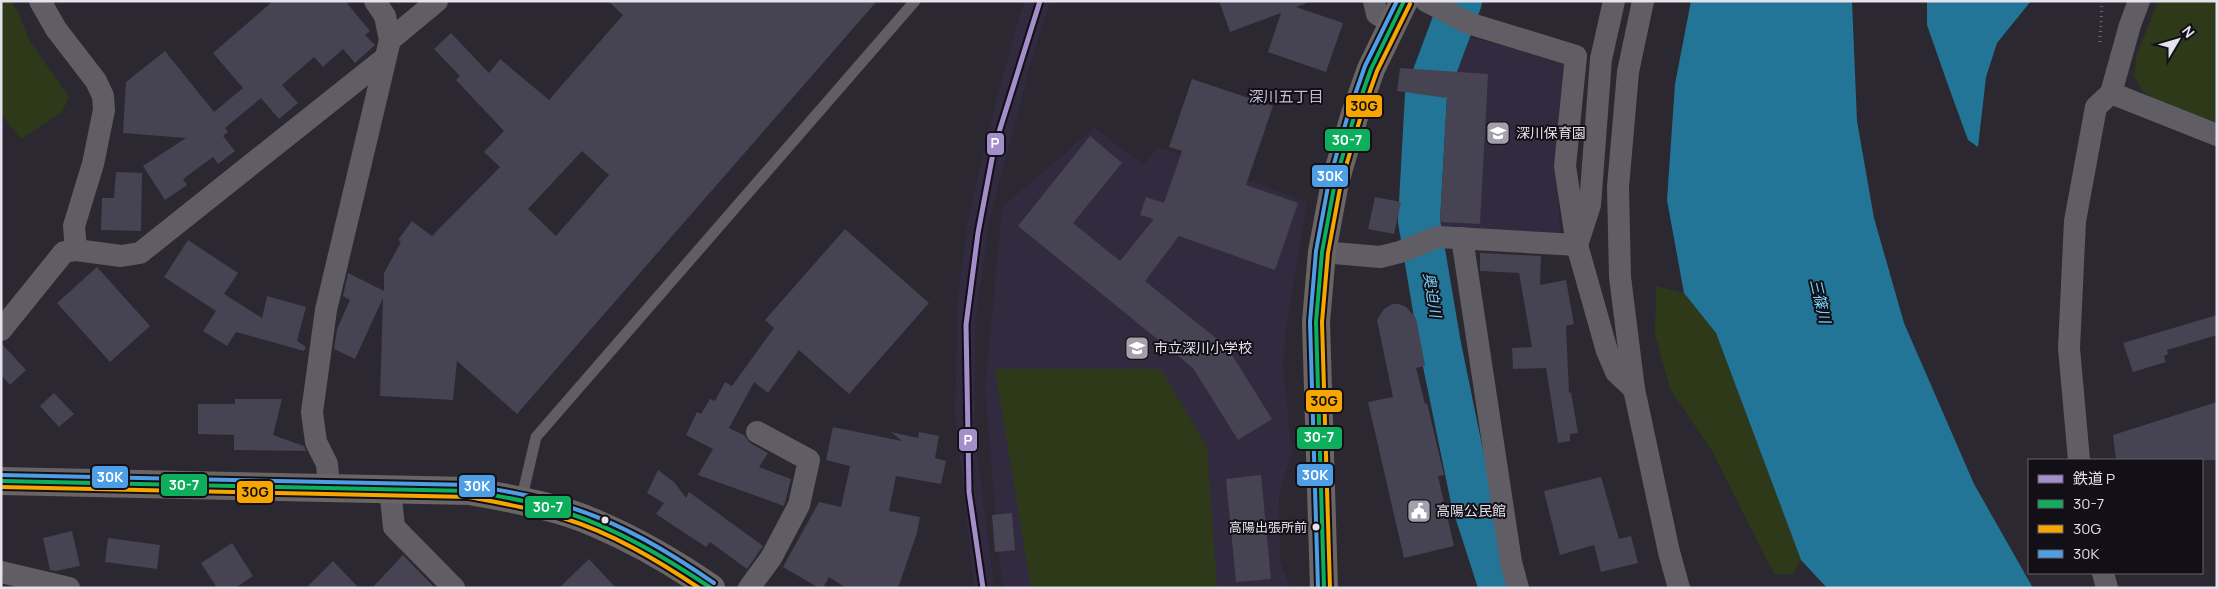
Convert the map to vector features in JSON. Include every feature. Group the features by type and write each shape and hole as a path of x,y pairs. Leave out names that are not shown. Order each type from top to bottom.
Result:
{"main road":[{"path":"1324,588 1316,322 1322,252 1335,182 1354,117 1372,69 1399,12"},
{"path":"1,481 470,491 521,501 596,523 682,568 711,588"}],"street":[{"path":"40,1 56,29 96,81 103,96 104,110 93,164 74,226 76,250"},
{"path":"329,488 326,464 316,442 312,412 326,310 387,49 385,16 375,1"},
{"path":"1,330 64,252 76,250 121,256 140,253 387,49 437,1"},
{"path":"1374,1 1377,14 1399,12"},
{"path":"1576,245 1590,205 1601,59 1614,1"},
{"path":"1643,1 1628,72 1618,187 1620,277 1634,389 1668,552 1679,588"},
{"path":"2079,459 2069,348 2075,221 2096,107 2111,92 2139,1"},
{"path":"1431,4 1468,23 1576,56 1565,166 1576,245 1607,351 1616,372 1634,389"},
{"path":"2111,92 2217,135"},
{"path":"1322,252 1380,258 1438,237 1576,245"},
{"path":"1462,238 1511,562 1518,588"},
{"path":"749,588 771,558 799,505 809,460 758,432"},
{"path":"390,489 394,527 454,588"},
{"path":"1,572 70,588"},
{"path":"2103,574 2107,588"}],"lane":[{"path":"521,501 536,437 915,1"}],"shaded area":[{"path":"1026,1 1050,1 1031,62 990,218 975,323 975,433 994,588 974,588 955,414 958,293 969,215 990,124 1018,20"},
{"name":"深川保育園","path":"1463,36 1565,61 1557,162 1560,234 1432,228 1438,103 1448,68"},
{"name":"市立深川小学校","path":"1094,128 1143,165 1158,147 1307,202 1286,329 1283,367 1292,452 1279,495 1280,562 1291,588 1004,588 1001,576 985,389 1002,207"}],"green space":[{"path":"1,1 11,1 19,14 29,40 69,97 62,112 21,139 1,114"},
{"path":"2158,1 2217,1 2217,122 2160,104 2142,90 2134,76 2137,54"},
{"path":"1656,286 1684,293 1716,333 1801,560 1793,574 1774,574 1712,451 1670,389 1655,334"},
{"path":"995,369 1161,369 1207,447 1217,588 1031,588"}],"water":[{"name":"三篠川","path":"1691,1 1852,1 1857,121 1874,218 1904,323 1974,484 2033,588 1827,588 1801,560 1716,333 1684,293 1667,200 1675,84"},
{"path":"1927,1 2031,1 1997,43 1986,77 1978,147 1968,140 1927,25"}],"building":[{"path":"273,1 345,1 370,31 365,35 375,45 355,63 343,49 323,67 314,57 282,85 298,103 279,119 261,98 225,128 228,132 223,136 235,151 218,164 213,157 183,179 187,185 165,200 143,166 186,138 123,133 126,82 165,51 214,112 243,88 213,53"},
{"path":"608,1 877,1 517,414 457,361 453,400 380,396 383,298 355,359 334,349 337,329 350,300 343,296 348,273 384,291 384,273 401,242 398,240 412,221 432,236 500,167 484,152 504,131 456,80 460,76 434,49 451,33 489,73 500,59 549,100 623,15","holes":["582,151 609,175 556,236 528,209"]},
{"path":"1219,1 1307,1 1307,3 1296,7 1343,23 1326,72 1268,52 1281,13 1230,32"},
{"path":"1400,68 1488,74 1480,224 1440,222 1447,98 1397,91"},
{"path":"1192,79 1273,106 1246,185 1298,203 1275,270 1179,236 1145,281 1227,347 1272,419 1238,440 1193,368 1018,226 1090,136 1122,163 1073,223 1120,261 1154,219 1140,215 1146,197 1164,203 1182,151 1169,147"},
{"path":"116,172 142,173 141,231 101,230 102,198 114,198"},
{"path":"1375,197 1401,202 1394,234 1368,229"},
{"path":"845,229 929,303 849,394 799,350 768,393 754,382 729,428 744,435 750,443 768,453 759,467 791,479 784,506 698,475 713,449 686,435 697,412 701,414 710,399 715,401 725,382 732,386 774,328 765,320"},
{"path":"188,240 238,273 224,294 262,318 267,296 306,307 297,341 306,347 304,351 236,332 227,346 203,331 216,311 164,277"},
{"path":"1480,253 1541,256 1540,285 1566,280 1574,324 1566,326 1569,393 1571,392 1578,433 1570,434 1570,441 1558,443 1546,368 1513,369 1512,348 1532,347 1519,273 1480,271"},
{"path":"97,267 150,326 110,362 57,303"},
{"name":"高陽公民館","path":"1392,304 1406,307 1416,318 1425,366 1416,368 1425,404 1427,403 1444,475 1438,476 1454,546 1404,558 1368,402 1393,397 1377,320 1384,309"},
{"path":"2217,315 2217,335 2167,350 2168,354 2164,356 2166,362 2133,372 2123,343"},
{"path":"1,343 26,370 10,385 1,375"},
{"path":"54,393 74,414 59,427 40,406"},
{"path":"235,399 282,399 273,435 304,446 306,451 234,450 234,435 198,434 198,404 235,404"},
{"path":"2217,402 2217,460 2116,459 2113,435"},
{"path":"833,427 902,441 891,432 918,438 919,432 939,436 935,458 946,461 941,484 896,476 889,511 920,517 917,533 899,585 896,588 846,588 829,577 823,588 819,588 783,567 819,502 841,507 850,466 826,460"},
{"path":"658,470 674,482 686,498 689,492 763,546 747,569 710,542 706,547 656,514 664,503 647,493"},
{"path":"1261,475 1271,579 1236,582 1226,479"},
{"path":"1601,477 1619,539 1631,536 1638,563 1601,572 1594,545 1560,555 1544,491"},
{"path":"1012,513 1015,550 995,552 992,515"},
{"path":"72,531 80,566 55,571 50,570 43,538"},
{"path":"108,538 160,545 157,569 105,562"},
{"path":"232,543 253,576 235,588 217,588 201,563"},
{"path":"403,555 435,588 372,588"},
{"path":"589,559 616,588 559,588"},
{"path":"333,561 359,588 306,588"}],"waterway":[{"name":"奥迫川","path":"1461,1 1426,95 1419,221 1440,345 1472,501 1500,588"}],"rail line":[{"name":"P","path":"983,588 969,492 966,325 978,233 994,148 1040,1"}],"transit line":[{"name":"30K","path":"1318,588 1310,322 1316,251 1329,181 1348,115 1365,66 1397,1"},
{"name":"30-7","path":"1324,588 1316,322 1322,252 1335,182 1354,117 1371,69 1404,1"},
{"name":"30G","path":"1330,588 1322,322 1328,253 1341,183 1360,119 1377,71 1410,4"},
{"name":"30K","path":"1,475 471,485 557,503 607,521 644,539 714,583"},
{"name":"30-7","path":"1,481 470,491 544,506 587,520 624,536 711,588"},
{"name":"30G","path":"1,487 469,497 540,511 599,531 634,548 699,588"}],"place":[{"name":"深川保育園","path":"1498,133"},
{"name":"市立深川小学校","path":"1137,348"},
{"name":"高陽公民館","path":"1419,511"},
{"name":"高陽出張所前","path":"1316,527"}],"district":[{"name":"深川五丁目","path":"1286,97"}]}
